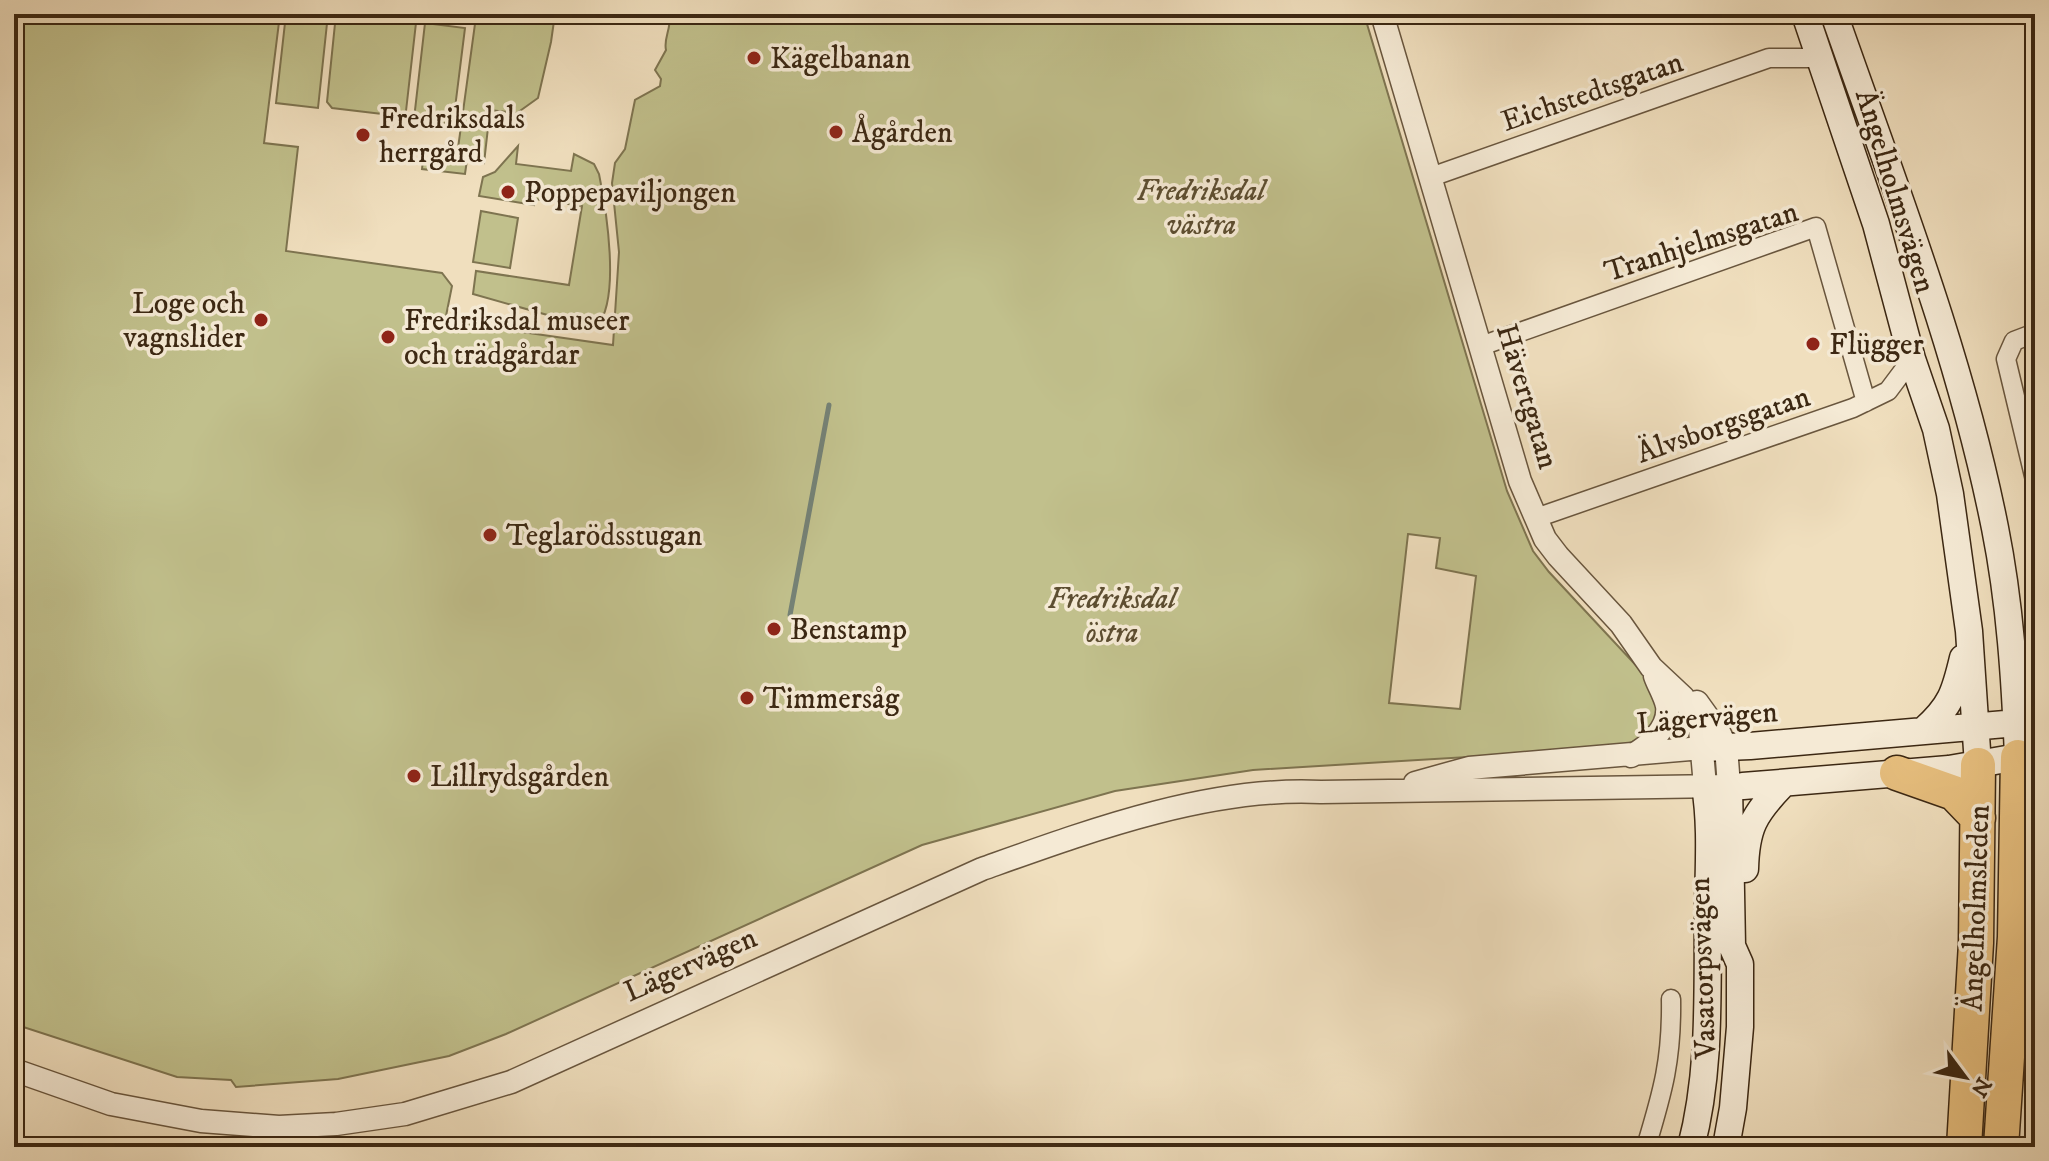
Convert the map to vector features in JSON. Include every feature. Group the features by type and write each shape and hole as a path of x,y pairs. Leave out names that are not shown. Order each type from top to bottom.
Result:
{"highway":[{"name":"Ängelholmsleden","path":"2001,1147 2027,755"},
{"name":"Ängelholmsleden","path":"1964,1147 1976,943 1978,765"},
{"path":"1897,773 1954,793 1978,818"},
{"path":"2016,891 2035,820"}],"main road":[{"name":"Ängelholmsvägen","path":"1805,14 1876,224 1912,359 1936,429 1950,494 1969,631 1978,765"},
{"name":"Ängelholmsvägen","path":"1834,14 1941,322 1962,392 1996,532 2014,665 2026,722 2027,755"},
{"path":"1924,730 1943,714 1950,703 1969,631"},
{"path":"2014,665 2035,687"},
{"name":"Lägervägen","path":"1714,748 2026,722"},
{"path":"1725,786 1782,785 1978,765 2027,755"},
{"path":"1740,964 1744,955 1748,836 1756,813 1782,785"},
{"name":"Vasatorpsvägen","path":"1725,786 1732,946 1740,964 1738,1067 1726,1147"},
{"name":"Vasatorpsvägen","path":"1691,1147 1702,1098 1707,1036 1707,801 1725,786"}],"street":[{"name":"Hävertgatan","path":"1385,15 1520,481 1545,539 1621,624 1651,667 1683,697 1714,748"},
{"name":"Eichstedtsgatan","path":"1431,177 1769,58 1821,58"},
{"name":"Tranhjelmsgatan","path":"1481,346 1816,227 1866,402"},
{"path":"2035,333 2014,341 2006,359 2035,480"},
{"name":"Älvsborgsgatan","path":"1536,518 1866,402 1888,391 1912,359"},
{"path":"1621,624 1681,681 1720,734 1714,748 1725,786"},
{"path":"1631,756 1646,748 1664,722 1667,707 1651,667"},
{"name":"Lägervägen","path":"1387,790 1469,768 1714,748"},
{"name":"Lägervägen","path":"14,1070 111,1104 201,1121 279,1127 336,1124 405,1114 511,1082 982,869 1044,847 1213,799 1285,790 1725,786"},
{"path":"1646,1147 1667,1076 1672,1039 1671,999"}],"green space":[{"path":"14,14 280,14 264,143 298,147 286,251 442,273 452,286 445,321 613,345 619,252 612,183 615,163 625,149 635,100 660,86 661,79 655,70 666,50 668,14 1364,14 1507,491 1533,551 1645,675 1659,710 1643,736 1628,743 1598,749 1253,770 1115,791 922,845 506,1034 449,1056 338,1079 236,1087 231,1080 177,1077 14,1024","holes":["1408,534 1440,538 1436,568 1476,576 1460,709 1389,703"]},
{"path":"286,14 328,14 318,108 276,103"},
{"path":"336,14 417,14 406,111 399,116 332,108 327,102"},
{"path":"424,14 555,14 538,98 517,113 490,110 484,163 467,160 465,174 422,169 423,160 456,163 475,24 424,19"},
{"path":"425,23 465,28 453,124 414,119"},
{"path":"518,146 516,164 571,171 574,154 594,164 599,174 608,230 610,275 604,313 597,326 590,327 473,294 476,271 569,285 582,206 535,199 534,205 479,196 483,177 495,172"},
{"path":"481,211 518,218 510,268 473,262"}],"waterway":[{"path":"790,615 829,405"}],"place":[{"name":"Kägelbanan","path":"754,58"},
{"name":"Ågården","path":"836,132"},
{"name":"Fredriksdals herrgård","path":"363,135"},
{"name":"Poppepaviljongen","path":"508,192"},
{"name":"Loge och vagnslider","path":"261,320"},
{"name":"Fredriksdal museer och trädgårdar","path":"388,337"},
{"name":"Flügger","path":"1813,344"},
{"name":"Teglarödsstugan","path":"490,535"},
{"name":"Benstamp","path":"774,629"},
{"name":"Timmersåg","path":"747,698"},
{"name":"Lillrydsgården","path":"414,776"}],"park label":[{"name":"Fredriksdal västra","path":"1201,207"},
{"name":"Fredriksdal östra","path":"1112,615"}]}
